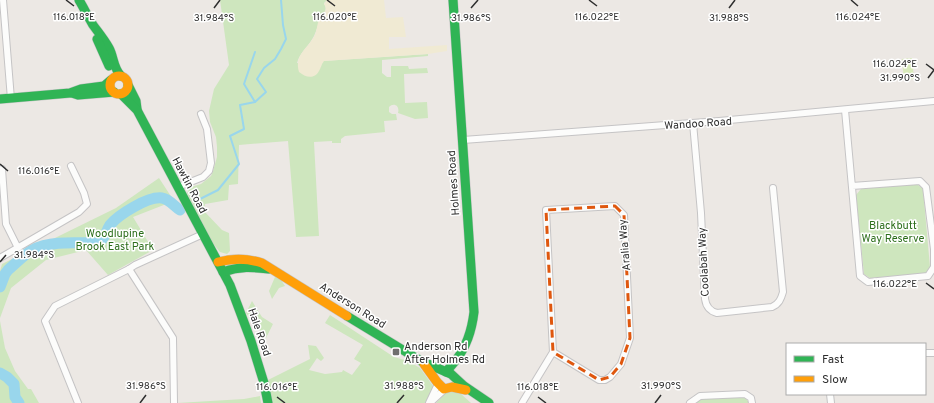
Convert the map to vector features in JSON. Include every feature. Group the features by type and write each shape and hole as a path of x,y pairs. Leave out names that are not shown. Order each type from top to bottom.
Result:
{"street":[{"path":"3,0 11,99"},
{"path":"70,93 78,95 118,93 126,90 128,85 126,79 118,73 110,49 93,25 80,0"},
{"name":"Holmes Road","path":"446,380 469,339 473,325 474,312 453,0"},
{"path":"93,25 95,37 107,60 111,73 110,88 118,93"},
{"path":"0,99 70,93 81,89 104,86 116,76 121,76"},
{"name":"Hawtin Road","path":"128,85 136,101 137,110"},
{"name":"Hawtin Road","path":"118,93 137,110 224,272"},
{"name":"Wandoo Road","path":"463,140 719,121 934,102"},
{"path":"846,110 852,186 860,276 868,282 928,276 934,267 934,250 926,187 920,181 852,186"},
{"path":"178,187 203,177 209,172 211,163 207,129 201,114"},
{"name":"Coolabah Way","path":"693,123 701,213 705,303 714,312 717,313 772,307 776,306 780,302 783,292 773,188"},
{"path":"0,258 79,212 87,204 84,193 71,166"},
{"path":"2,169 6,224 18,248"},
{"name":"Aralia Way","path":"615,206 624,215 630,338 621,364 610,377 604,380 599,380 553,352 546,210 615,206"},
{"path":"78,403 45,321 56,306 135,265 203,234"},
{"name":"Anderson Road","path":"218,262 233,258 249,259 262,263 421,361 431,373 446,380"},
{"name":"Anderson Road","path":"224,272 239,266 272,270"},
{"path":"129,269 173,338 174,403"},
{"name":"Hale Road","path":"224,272 251,341 264,383 268,403"},
{"path":"522,403 553,352"},
{"path":"430,403 446,380 470,391 489,403"},
{"path":"690,403 700,396 745,394 751,398 752,403"}],"highlighted area":[{"path":"615,206 624,215 630,338 621,364 610,377 599,380 553,352 546,210"}],"green space":[{"path":"220,0 327,0 324,3 326,8 325,11 314,36 297,63 321,65 323,61 428,54 428,56 382,60 382,73 387,77 391,77 391,66 408,66 409,69 427,68 428,73 404,74 405,103 427,102 428,118 415,119 398,113 398,108 393,105 389,107 389,112 396,114 397,120 384,121 385,132 345,136 341,139 341,143 332,143 332,141 314,142 319,236 296,237 288,141 239,145 238,184 229,185 228,200 205,204 204,211 222,230 229,233 230,251 227,254 220,252 211,241 187,193 191,187 201,184 211,176 217,157 216,137 210,122 209,111 214,89 229,65"},
{"path":"912,58 914,79 904,80 902,59"},
{"name":"Woodlupine Brook East Park","path":"159,178 174,201 133,217 153,250 108,275 86,250 46,260 11,288 0,318 0,271 2,264 116,208"},
{"name":"Blackbutt Way Reserve","path":"917,184 923,189 930,267 926,273 870,278 864,274 856,195 861,189"},
{"path":"275,277 281,280 285,286 279,288 272,299 269,291"},
{"path":"252,301 262,317 273,324 266,338 246,313"},
{"path":"330,315 394,357 408,361 420,368 433,386 433,389 425,403 272,403 268,380 310,359 308,345 316,346 324,358 321,361 317,358 309,370 325,374 342,372 343,370 352,375 361,363 354,359 363,345 325,323"},
{"path":"0,321 5,348 15,371 28,389 31,389 39,403 0,403"},
{"path":"453,392 461,394 471,403 436,403 446,393"},
{"path":"741,395 748,401 748,403 690,403 700,396"},
{"path":"260,396 261,403 177,403 244,399"}],"sand":[{"path":"327,0 384,0 386,18 403,17 406,37 389,37 389,49 447,45 447,51 428,54 324,61 315,76 309,77 304,75 299,72 298,61 302,52 315,35 319,20 326,9 324,4"}],"waterway":[{"path":"255,102 266,92 257,79 264,68 275,59 286,39 281,0"},
{"path":"198,200 218,190 239,164 230,136 244,129 240,105 255,102 244,84 255,52"},
{"path":"0,287 8,270 32,250 39,247 56,243 98,243 104,237 110,225 114,221 134,207 156,198 165,199 180,210"},
{"path":"0,373 14,384 15,397 19,403"}],"traffic: fast":[{"path":"79,0 93,25 111,51 116,70 121,76"},
{"path":"446,372 460,355 466,343 472,325 474,312 453,0"},
{"path":"97,39 109,66"},
{"path":"0,99 70,93 81,89 104,86 111,80"},
{"path":"128,85 136,101 137,109"},
{"path":"72,93 78,95 114,92"},
{"path":"121,94 137,110 230,285 251,341 264,383 268,403"},
{"path":"223,272 246,268 269,269"},
{"path":"347,316 421,361 451,374 464,386 489,403"}],"traffic: slow":[{"path":"115,76 123,76 128,81 128,85 126,92 123,94 115,94 110,89 110,81 115,76"},
{"path":"218,262 240,259 262,263 347,316"},
{"path":"424,364 444,389 452,387 466,390"}],"place":[{"name":"Anderson Rd After Holmes Rd","path":"396,352"}]}
